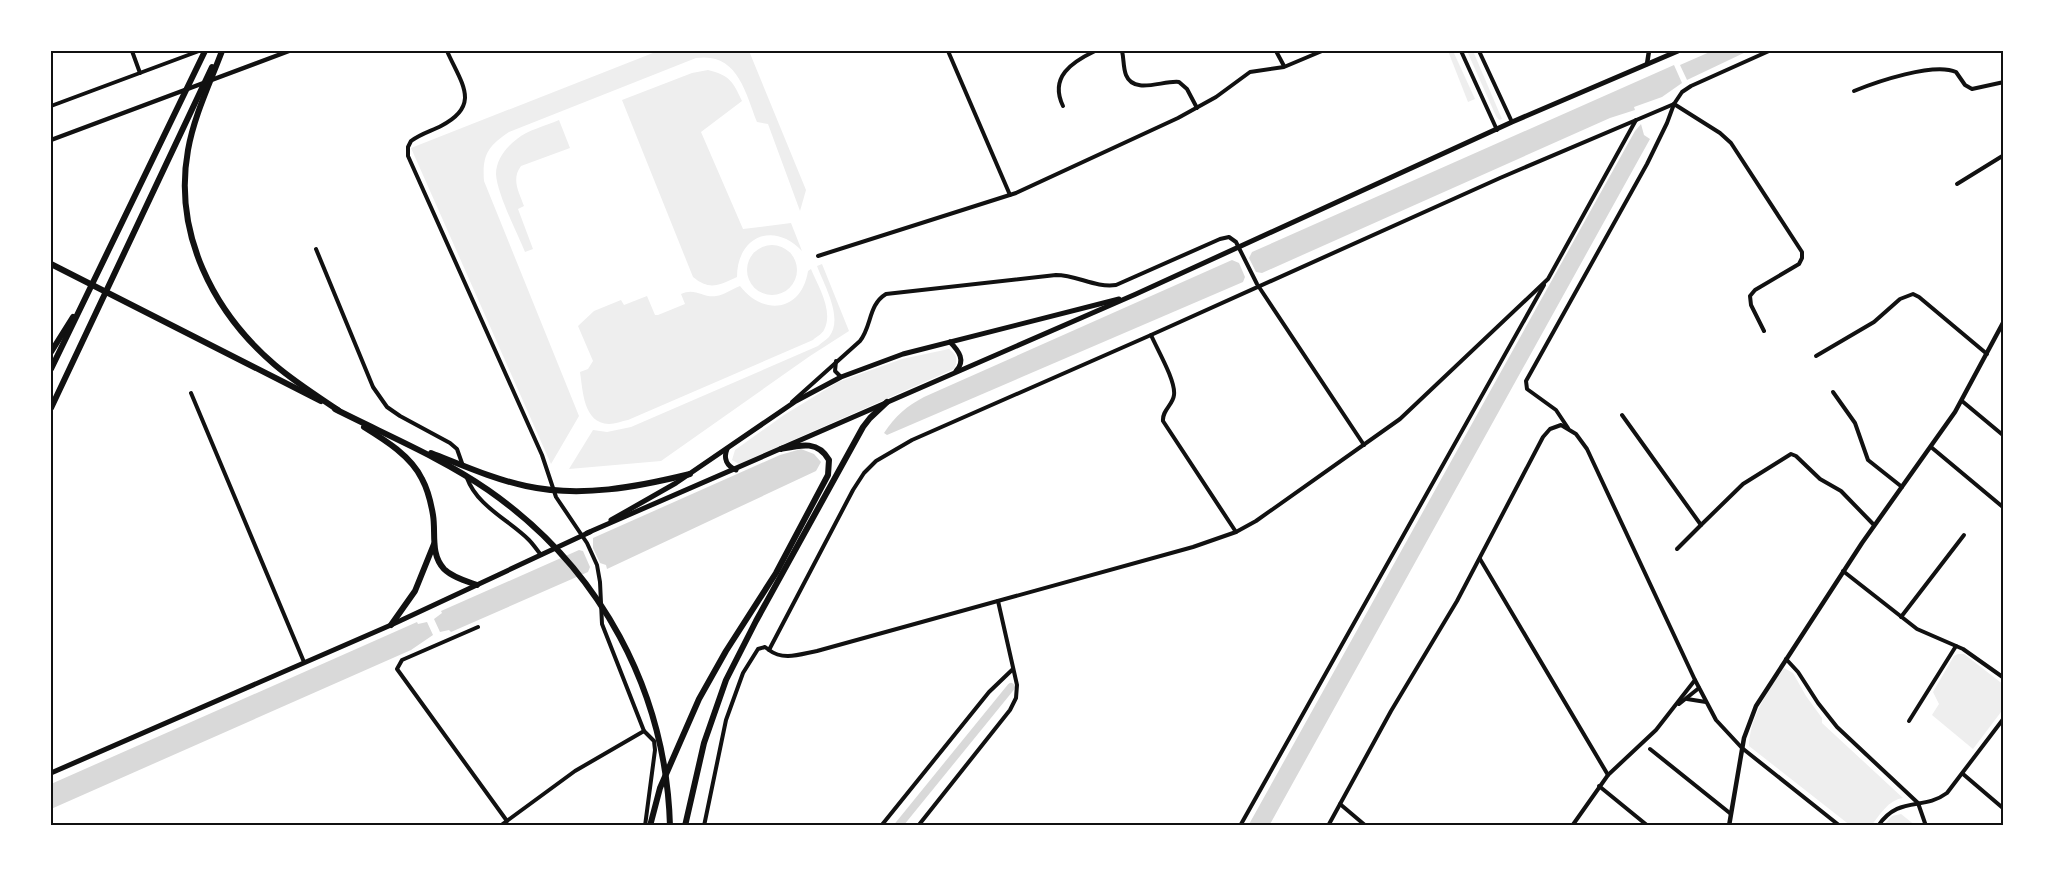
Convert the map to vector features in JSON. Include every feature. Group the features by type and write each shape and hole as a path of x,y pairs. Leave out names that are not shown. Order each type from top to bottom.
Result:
{"main road":[{"path":"51,369 205,51"},
{"path":"51,408 221,51"},
{"path":"221,51 194,126 186,163 186,215 195,252 212,289 249,340 281,370 394,447 413,465 423,480 433,516 434,543 439,563 447,571 477,585"},
{"path":"51,773 391,625 585,534 1136,294 1512,122 1678,51"},
{"path":"51,264 405,443 470,479 509,506 555,549 599,601 624,643 645,692 660,750 670,826"},
{"path":"51,352 90,288"},
{"path":"585,534 690,474 786,408 840,377 888,359 1136,294"},
{"path":"950,342 961,358 959,368 952,374"},
{"path":"685,826 704,743 726,680 863,428 887,402"},
{"path":"405,443 505,481 560,492 620,488 690,474"},
{"path":"650,826 660,788 694,710 721,659 771,581 828,475 830,465 828,457 819,448 801,445 781,449"},
{"path":"728,447 725,456 727,462 736,470"},
{"path":"391,625 423,576 434,543"}],"street":[{"path":"132,51 140,73"},
{"path":"51,106 199,51"},
{"path":"51,140 289,51"},
{"path":"447,51 466,94 465,103 452,119 411,141 408,156 542,455 556,497 585,534 599,570 602,624 644,731 652,738 655,747 645,826"},
{"path":"948,51 1010,195"},
{"path":"1063,106 1059,89 1065,70 1075,60 1095,51"},
{"path":"1122,51 1125,74 1133,83 1143,86 1179,82 1187,89 1197,108"},
{"path":"1276,51 1284,67"},
{"path":"818,256 1010,195 1197,108 1250,72 1284,67 1322,51"},
{"path":"1461,51 1497,130"},
{"path":"1479,51 1512,122"},
{"path":"1647,64 1649,51"},
{"path":"1568,429 1556,410 1527,389 1526,381 1651,156 1672,104 1682,92 1691,87 1769,51"},
{"path":"1854,91 1886,79 1942,69 1956,72 1965,85 1972,89 2004,82"},
{"path":"769,650 853,490 864,473 876,461 912,440 1672,104"},
{"path":"1672,104 1731,143 1802,252 1802,258 1798,264 1755,290 1750,296 1750,303 1764,331"},
{"path":"1240,826 1639,118"},
{"path":"1957,184 2004,155"},
{"path":"786,408 836,360 860,341 867,329 874,304 889,293 1056,275 1076,277 1097,285 1112,286 1124,283 1222,238 1231,238 1240,248 1259,285 1364,446"},
{"path":"316,249 373,387 387,407 457,449 471,487 479,498 529,540 541,555"},
{"path":"704,826 726,720 743,673 755,652 760,648 765,647 781,656 811,652 1193,547 1236,532 1262,517 1364,446 1421,400 1548,279"},
{"path":"1816,356 1874,322 1900,299 1913,294 1987,354"},
{"path":"1730,826 1742,748 1754,710 1785,658 1843,571 1962,401 2004,321"},
{"path":"1151,336 1174,391 1162,421 1236,532"},
{"path":"836,360 835,370 840,377"},
{"path":"1833,392 1853,420 1866,458 1902,486"},
{"path":"191,393 304,662"},
{"path":"1962,401 2004,436"},
{"path":"1622,415 1701,525"},
{"path":"1328,826 1391,711 1453,609 1543,437 1556,426 1568,429 1581,441 1589,454 1695,680 1723,729 1742,748 1840,826"},
{"path":"1931,447 2004,508"},
{"path":"1677,549 1743,484 1791,454 1818,477 1841,491 1874,525"},
{"path":"1901,617 1964,535"},
{"path":"1480,558 1608,775"},
{"path":"1843,571 1919,630 1956,646 2004,678"},
{"path":"918,826 1011,708 1017,691 998,601"},
{"path":"478,627 402,660 397,669 507,821"},
{"path":"1908,721 1956,646"},
{"path":"1785,658 1798,672 1836,727 1918,803 1926,826"},
{"path":"881,826 989,692 1013,669"},
{"path":"1572,826 1608,775 1647,739 1674,709 1695,680"},
{"path":"1674,709 1699,688"},
{"path":"1686,699 1706,702"},
{"path":"1878,826 1892,811 1904,806 1932,801 1953,787 2004,718"},
{"path":"500,826 575,771 644,731"},
{"path":"1650,748 1732,814"},
{"path":"1963,774 2004,809"},
{"path":"1599,786 1648,826"},
{"path":"1340,804 1366,826"}],"shaded area":[{"path":"658,51 749,51 806,190 800,211 768,124 757,122 743,87 730,67 710,58 696,58 509,132 491,147 485,158 484,181 579,416 551,464 411,148"},
{"path":"1448,51 1453,51 1475,99 1468,102"},
{"path":"1467,51 1473,51 1502,119 1499,120 1496,116"},
{"path":"1712,51 1748,51 1687,80 1680,65"},
{"path":"1674,65 1682,83 1662,97 1634,107 1635,110 1610,118 1262,273 1256,272 1249,258 1252,252"},
{"path":"708,70 730,80 742,101 701,132 743,229 791,223 802,251 780,237 769,235 759,237 743,251 737,277 715,285 705,284 693,277 622,100 692,73"},
{"path":"559,120 570,148 521,166 518,171 516,181 524,206 518,209 533,249 525,252 500,192 496,174 498,164 506,150 521,136"},
{"path":"1641,124 1644,135 1650,139 1269,826 1248,826 1635,131"},
{"path":"767,245 777,245 790,252 797,265 797,275 790,288 777,295 767,295 758,291 751,284 747,275 747,265 751,256 758,249"},
{"path":"1232,260 1239,263 1245,277 1243,282 887,435 884,433 902,412 924,397"},
{"path":"822,264 849,331 661,461 569,469 593,430 607,432 631,427 818,346 829,337 834,321 831,301 817,266"},
{"path":"811,269 824,299 827,315 824,330 813,340 628,420 609,424 600,422 589,412 580,372 588,369 593,361 578,326 594,311 621,300 624,305 647,296 655,315 658,315 685,304 681,294 686,292 716,296 740,286 760,302 781,305 798,295"},
{"path":"949,349 956,358 954,369 739,464 732,460 735,450 784,415 838,382 902,359"},
{"path":"801,449 814,454 821,462 816,471 607,569 606,565 600,563 593,548 593,538 780,455"},
{"path":"579,550 583,551 590,567 588,572 451,632 449,630 440,632 434,619 442,613 441,611"},
{"path":"417,622 418,624 427,622 433,635 411,650 51,809 51,784"},
{"path":"1964,654 2004,685 2004,708 1973,749 1932,715 1939,704 1933,692 1954,656"},
{"path":"1784,668 1793,673 1822,718 1822,723 1903,798 1889,805 1871,826 1851,826 1749,746 1756,714"},
{"path":"1901,814 1916,826 1883,826 1892,816"}],"waterway":[{"path":"898,826 1011,687"}]}
